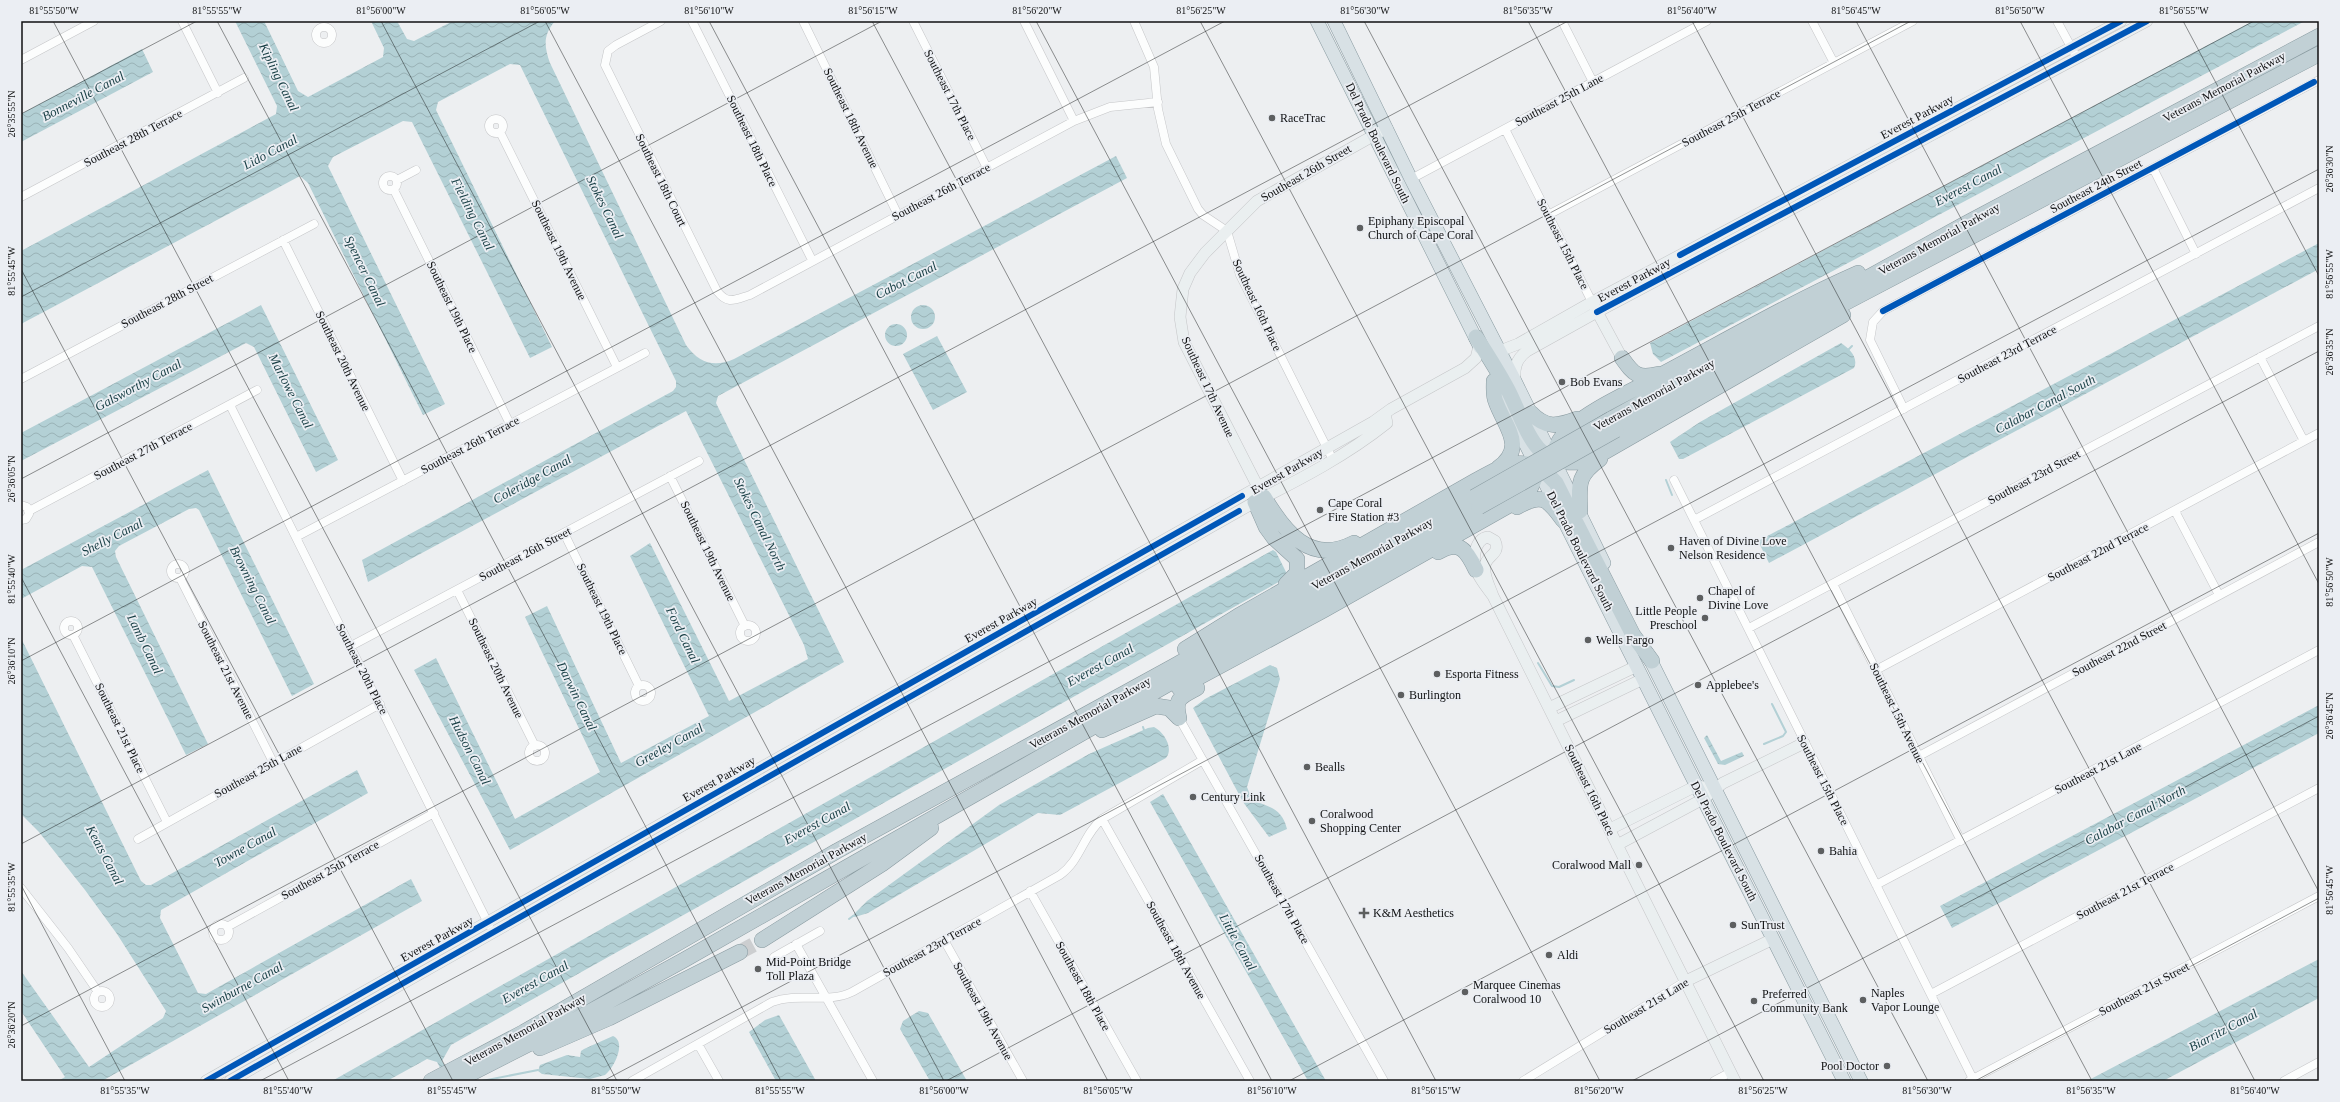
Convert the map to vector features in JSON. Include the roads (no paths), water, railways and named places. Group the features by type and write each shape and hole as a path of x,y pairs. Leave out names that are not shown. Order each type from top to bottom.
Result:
{"highway":[{"name":"Veterans Memorial Parkway","path":"457,1076 626,992 1001,780 1476,502 1610,419 1965,224 2319,36"},
{"name":"Veterans Memorial Parkway","path":"1610,419 1803,325 2319,54"},
{"path":"1496,469 1515,464 1586,460 1631,436 2006,219"},
{"path":"1616,400 1823,289 1965,224"},
{"path":"1478,342 1498,371 1632,635 1652,661"},
{"path":"1622,358 1630,369 1640,376 1669,371"},
{"path":"1610,419 1616,400 1628,380 1622,358"},
{"path":"1475,481 1496,469 1509,457 1513,442 1495,401 1494,381"},
{"path":"1531,413 1542,423 1559,425 1589,415 1610,419"},
{"path":"1238,616 1476,502 1515,502 1531,487 1545,463 1567,431 1589,415"},
{"path":"1610,419 1589,420 1586,428 1586,438 1592,445 1600,448 1631,436"},
{"path":"1580,511 1579,486 1585,470 1631,436"},
{"path":"1259,496 1279,524 1294,539 1314,548 1329,549 1351,544 1440,494 1476,502 1503,505 1503,492 1492,479 1475,481"},
{"path":"1454,537 1476,502 1475,481"},
{"path":"1082,716 1238,616 1294,577 1299,568 1294,555 1274,538 1266,527 1259,496"},
{"path":"1089,734 1249,652 1454,537 1474,531 1536,498 1550,504 1563,520"},
{"name":"Veterans Memorial Parkway","path":"457,1076 545,1021 838,851 1082,716 1476,502"},
{"path":"1376,580 1404,571 1451,546 1466,552 1476,570"},
{"path":"1179,718 1176,706 1179,699 1272,646 1324,610"},
{"path":"1058,747 1156,706 1169,708 1179,718"},
{"name":"Veterans Memorial Parkway","path":"762,940 882,864 954,811 1001,780"},
{"name":"Veterans Memorial Parkway","path":"434,1079 457,1076 591,1026 740,952"}],"main road":[{"name":"Del Prado Boulevard South","path":"1317,21 1478,342 1494,381 1545,463 1580,511 1652,661 1861,1081"},
{"name":"Del Prado Boulevard South","path":"1334,21 1411,179 1531,413 1563,520 1844,1081"},
{"path":"1773,939 1779,941 1788,949 1803,980 1819,998"},
{"path":"1836,1065 1850,1081"}],"street":[{"path":"21,60 94,21"},
{"path":"182,21 218,93"},
{"name":"Southeast 18th Court","path":"661,21 608,51 605,65 717,291 724,299 731,301"},
{"name":"Southeast 18th Place","path":"692,21 812,260"},
{"name":"Southeast 18th Avenue","path":"803,21 898,215"},
{"name":"Southeast 17th Place","path":"913,21 987,168"},
{"path":"1024,21 1074,121"},
{"path":"1134,21 1154,68 1158,102 1166,144 1198,209 1203,215 1227,231"},
{"path":"1562,21 1592,82"},
{"name":"Southeast 25th Lane","path":"1411,179 1707,21"},
{"path":"1812,21 1834,63"},
{"name":"Southeast 25th Terrace","path":"1548,215 1913,21"},
{"path":"2057,21 2077,58"},
{"name":"Everest Parkway","path":"1515,381 1515,365 1523,354 1595,307 1809,187 2121,21"},
{"name":"Everest Parkway","path":"1498,350 1518,344 1595,307 1814,197 2147,21"},
{"name":"Southeast 28th Terrace","path":"21,197 244,78"},
{"name":"Southeast 24th Street","path":"1904,409 1872,346 1870,335 1873,322 1883,311 2319,80"},
{"name":"Southeast 26th Terrace","path":"731,301 750,295 812,260 1074,121 1110,107 1158,102"},
{"name":"Southeast 26th Street","path":"1186,281 1195,266 1227,231 1261,198 1387,128"},
{"name":"Southeast 15th Place","path":"1505,129 1622,358"},
{"name":"Southeast 19th Avenue","path":"500,132 617,367"},
{"path":"2153,168 2196,254"},
{"path":"394,190 398,184 397,180 416,170"},
{"name":"Southeast 19th Place","path":"397,180 389,176 383,181 383,186 386,190 394,190 510,424"},
{"path":"1809,187 1814,197"},
{"name":"Southeast 23rd Terrace","path":"1694,520 2319,188"},
{"name":"Southeast 28th Street","path":"21,379 314,224"},
{"name":"Southeast 16th Place","path":"1227,231 1240,275 1333,460"},
{"name":"Southeast 20th Avenue","path":"283,240 402,482"},
{"name":"Southeast 17th Avenue","path":"1186,281 1180,308 1184,342 1259,496"},
{"name":"Southeast 23rd Street","path":"1748,628 2319,326"},
{"name":"Everest Parkway","path":"1259,496 1327,448 1465,368 1476,358 1478,342"},
{"name":"Southeast 26th Terrace","path":"296,538 645,353"},
{"path":"2260,357 2304,441"},
{"name":"Southeast 27th Terrace","path":"21,520 28,516 29,511 257,390"},
{"name":"Southeast 20th Place","path":"230,405 493,933"},
{"name":"Everest Parkway","path":"230,1081 493,933 737,788 931,678 1259,496 1354,449 1367,436 1387,423 1385,414"},
{"name":"Southeast 22nd Terrace","path":"1876,670 2319,433"},
{"name":"Southeast 26th Street","path":"351,646 699,461"},
{"name":"Southeast 19th Avenue","path":"670,476 745,626"},
{"name":"Southeast 15th Place","path":"1674,480 1804,743 1931,994 1971,1080"},
{"path":"21,505 27,507 29,511"},
{"path":"2175,511 2219,595"},
{"name":"Southeast 19th Place","path":"564,533 639,686"},
{"name":"Southeast 16th Place","path":"1476,570 1477,545 1485,537 1491,538 1496,544 1496,551 1486,562 1485,571 1493,596 1733,1076"},
{"name":"Southeast 22nd Street","path":"1919,756 2319,542"},
{"path":"1476,570 1493,596"},
{"name":"Southeast 21st Avenue","path":"180,578 273,762"},
{"name":"Southeast 15th Avenue","path":"1833,584 1961,841"},
{"name":"Southeast 20th Avenue","path":"457,590 534,746"},
{"name":"Southeast 21st Place","path":"73,635 167,822"},
{"name":"Southeast 21st Lane","path":"1876,885 2319,650"},
{"path":"1550,708 1637,666"},
{"path":"1556,721 1643,679"},
{"name":"Southeast 25th Lane","path":"138,839 273,762 380,704"},
{"name":"Southeast 17th Place","path":"1179,718 1384,1081"},
{"path":"1617,845 1703,799 1715,788 1804,743"},
{"name":"Southeast 23rd Terrace","path":"632,1081 777,1000 793,997 841,997 852,992 1068,868 1078,856 1090,831 1102,819 1203,760"},
{"path":"1610,829 1696,786 1715,788"},
{"name":"Everest Parkway","path":"206,1081 488,922 737,788"},
{"name":"Southeast 21st Terrace","path":"1931,994 2319,788"},
{"name":"Southeast 25th Terrace","path":"227,927 434,813"},
{"name":"Southeast 18th Avenue","path":"1102,819 1250,1081"},
{"path":"21,888 68,948 98,992"},
{"name":"Southeast 18th Place","path":"1030,891 1137,1081"},
{"name":"Southeast 21st Street","path":"1971,1080 2319,896"},
{"path":"774,957 820,931"},
{"name":"Southeast 21st Lane","path":"1523,1081 1686,981 1773,939"},
{"name":"Southeast 19th Avenue","path":"944,940 1023,1081"},
{"path":"796,944 873,1081"},
{"path":"290,1034 296,1044"},
{"path":"698,1044 719,1081"},
{"path":"2284,1081 2319,1062"},
{"path":"1714,1081 1733,1076"}],"water":[{"path":"235,21 264,21 298,91 308,97 383,57 384,48 371,21 397,21 407,39 414,41 453,21 555,21 548,31 546,41 550,63 686,345 696,356 707,362 720,363 734,359 1116,156 1127,178 718,396 716,403 844,662 510,850 414,670 436,658 515,819 600,772 525,617 547,606 621,763 709,716 630,556 650,543 729,701 808,659 804,645 686,411 368,582 362,560 673,391 676,387 676,381 520,65 510,64 438,102 436,110 552,347 530,358 412,122 403,121 333,157 328,166 445,404 423,415 308,183 300,176 21,324 21,251 276,114 277,106"},
{"name":"Everest Canal","path":"2253,21 2305,21 1661,362 1653,354 1650,343"},
{"name":"Bonneville Canal","path":"142,49 153,72 21,142 21,114"},
{"name":"Calabar Canal South","path":"2319,243 2319,269 1769,563 1758,541"},
{"path":"261,305 338,460 316,472 254,347 246,343 21,461 21,433"},
{"path":"923,305 931,309 935,317 931,325 923,329 915,325 911,317 915,309"},
{"path":"896,324 904,327 907,335 904,343 896,346 888,343 885,335 888,327"},
{"path":"937,336 967,392 933,410 903,354"},
{"path":"1841,343 1850,350 1854,357 1854,368 1683,459 1679,459 1670,442 1700,422"},
{"path":"208,470 314,684 292,696 199,510 196,508 189,509 119,546 115,551 116,557 208,744 186,755 92,567 82,566 21,599 21,570"},
{"name":"Everest Canal","path":"1273,550 1276,552 1287,574 1284,579 451,1045 442,1061 454,1081 447,1081 437,1062 427,1059 387,1081 332,1081"},
{"path":"21,638 141,881 146,885 151,885 357,770 368,793 161,910 160,918 198,993 206,994 411,879 422,901 102,1081 58,1081 65,1077 21,1011 21,971 89,1067 163,1018 166,1011 117,934 85,890 39,832 21,814"},
{"path":"1270,665 1277,668 1280,679 1247,787 1252,800 1274,809 1285,822 1287,829 1269,837 1243,802 1193,708 1205,699"},
{"name":"Calabar Canal North","path":"2319,705 2319,733 1952,928 1940,906"},
{"path":"1154,727 1158,729 1167,741 1169,750 1166,758 1060,815 1038,813 868,913 855,917 852,916 867,901 999,805 1089,754 1148,728"},
{"path":"1707,735 1721,761 1742,752 1744,756 1725,765 1718,764 1704,738"},
{"name":"Little Canal","path":"1163,794 1326,1081 1308,1081 1150,802"},
{"name":"Biarritz Canal","path":"2319,959 2319,998 2163,1081 2087,1081"},
{"path":"919,1011 928,1013 967,1081 930,1081 900,1029 903,1021"},
{"path":"779,1015 816,1081 776,1081 749,1032 765,1020"},
{"path":"613,1036 617,1039 619,1044 618,1055 609,1072 605,1075 590,1079 542,1074 538,1071 540,1065 567,1055 580,1057 581,1051 584,1049"}],"waterway":[{"path":"1849,349 1852,346"},
{"path":"1666,480 1672,495"},
{"path":"1538,663 1552,686 1559,687 1574,680"},
{"path":"1764,744 1783,736 1786,732 1772,704"},
{"path":"849,919 853,916"},
{"path":"482,1081 538,1070"}],"tunnel":[{"path":"740,952 762,940"}],"place":[{"name":"RaceTrac","path":"1272,118"},
{"name":"Epiphany Episcopal Church of Cape Coral","path":"1360,228"},
{"name":"Bob Evans","path":"1562,382"},
{"name":"Cape Coral Fire Station #3","path":"1320,510"},
{"name":"Haven of Divine Love Nelson Residence","path":"1671,548"},
{"name":"Chapel of Divine Love","path":"1700,598"},
{"name":"Little People Preschool","path":"1705,618"},
{"name":"Wells Fargo","path":"1588,640"},
{"name":"Esporta Fitness","path":"1437,674"},
{"name":"Applebee's","path":"1698,685"},
{"name":"Burlington","path":"1401,695"},
{"name":"Bealls","path":"1307,767"},
{"name":"Century Link","path":"1193,797"},
{"name":"Coralwood Shopping Center","path":"1312,821"},
{"name":"Bahia","path":"1821,851"},
{"name":"Coralwood Mall","path":"1639,865"},
{"name":"K&M Aesthetics","path":"1364,913"},
{"name":"SunTrust","path":"1733,925"},
{"name":"Aldi","path":"1549,955"},
{"name":"Mid-Point Bridge Toll Plaza","path":"758,969"},
{"name":"Marquee Cinemas Coralwood 10","path":"1465,992"},
{"name":"Naples Vapor Lounge","path":"1863,1000"},
{"name":"Preferred Community Bank","path":"1754,1001"},
{"name":"Pool Doctor","path":"1887,1066"}],"water label":[{"name":"Kipling Canal","path":"279,77"},
{"name":"Lido Canal","path":"270,152"},
{"name":"Stokes Canal","path":"605,207"},
{"name":"Fielding Canal","path":"473,214"},
{"name":"Spencer Canal","path":"365,271"},
{"name":"Cabot Canal","path":"906,280"},
{"name":"Galsworthy Canal","path":"138,385"},
{"name":"Marlowe Canal","path":"291,391"},
{"name":"Coleridge Canal","path":"532,479"},
{"name":"Stokes Canal North","path":"760,524"},
{"name":"Shelly Canal","path":"112,537"},
{"name":"Browning Canal","path":"253,585"},
{"name":"Ford Canal","path":"683,635"},
{"name":"Lamb Canal","path":"145,644"},
{"name":"Darwin Canal","path":"577,696"},
{"name":"Greeley Canal","path":"669,745"},
{"name":"Hudson Canal","path":"470,750"},
{"name":"Towne Canal","path":"245,847"},
{"name":"Keats Canal","path":"105,855"},
{"name":"Swinburne Canal","path":"242,987"}]}
